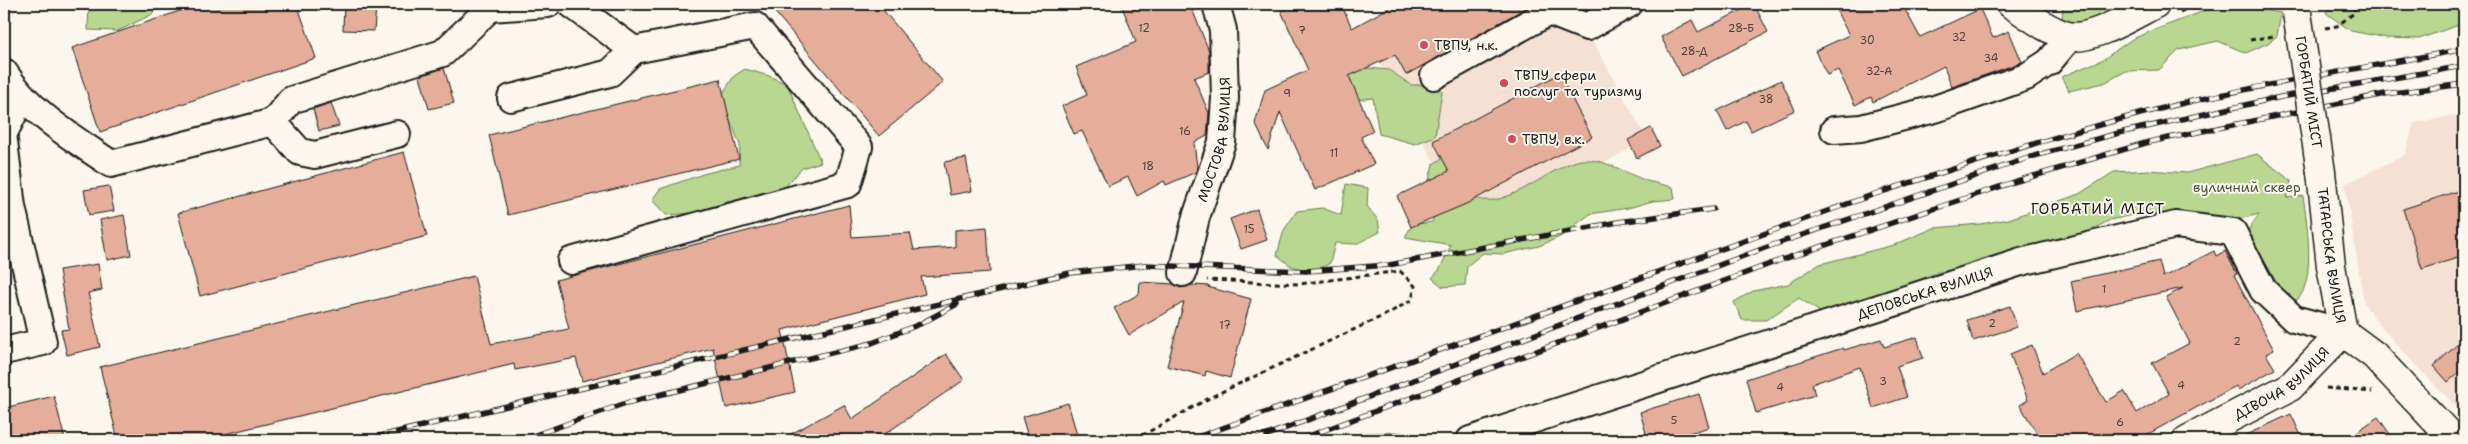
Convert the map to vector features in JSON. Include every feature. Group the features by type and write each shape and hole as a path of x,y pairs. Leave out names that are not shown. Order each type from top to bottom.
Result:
{"main road":[{"path":"2011,4 2053,30 2070,37 2087,35 2155,4"},
{"name":"ГОРБАТИЙ МІСТ","path":"2296,8 2321,172"},
{"name":"ТАТАРСЬКА ВУЛИЦЯ","path":"2321,172 2331,266 2343,332 2374,355 2454,440"},
{"name":"ДІВОЧА ВУЛИЦЯ","path":"2187,440 2290,387 2343,332"}],"street":[{"path":"9,81 44,118 111,164 273,122 291,100 443,53 490,8 548,4"},
{"path":"571,4 634,50"},
{"name":"МОСТОВА ВУЛИЦЯ","path":"1183,273 1196,217 1222,142 1225,98 1223,30 1216,4"},
{"path":"1434,76 1549,12 1588,27 1629,4"},
{"path":"511,98 610,74 634,50 755,26 859,147 848,184 571,260"},
{"path":"1834,130 1861,128 1935,109 2026,77 2048,62 2070,37"},
{"path":"4,133 13,115 9,81"},
{"path":"273,122 300,152 315,155 397,134"},
{"path":"4,141 8,208 43,342 4,352"},
{"name":"ДЕПОВСЬКА ВУЛИЦЯ","path":"1470,440 2021,262 2176,225 2234,232 2263,290 2294,320 2343,332"}],"path":[{"path":"1134,440 1213,396 1387,314 1412,300 1415,286 1400,270 1299,284 1214,282 1183,273"},
{"path":"2317,392 2325,388 2375,393"}],"shaded area":[{"name":"ТВПУ сфери послуг та туризму","path":"1404,4 1572,4 1647,139 1475,235 1360,28"},
{"path":"2464,114 2464,414 2417,367 2378,323 2364,303 2345,184 2405,155 2414,123"}],"green space":[{"path":"89,4 156,4 153,14 118,31 88,30"},
{"path":"2063,4 2136,4 2078,31 2062,19"},
{"path":"2330,4 2464,4 2464,23 2419,39 2387,38 2351,31 2326,13"},
{"path":"2243,7 2281,13 2277,36 2268,43 2246,53 2218,41 2179,50 2159,70 2126,71 2104,83 2069,91 2061,77 2104,59 2132,39 2157,29 2212,8"},
{"path":"1357,67 1389,70 1411,85 1440,84 1442,92 1435,136 1415,144 1379,134 1373,98 1345,101 1308,96"},
{"path":"745,69 787,84 821,162 802,168 777,196 727,202 694,213 666,215 652,200 660,189 703,174 739,165 740,145 721,96 734,76"},
{"name":"вуличний сквер","path":"2257,154 2291,181 2287,198 2303,196 2309,251 2307,280 2297,300 2287,300 2247,232 2259,214 2244,218 2197,220 2147,212 2110,220 2072,241 1968,269 1939,272 1833,314 1820,312 1799,298 1766,320 1742,320 1734,302 1753,291 1788,284 1820,264 1894,245 1934,228 1980,224 2009,219 2079,194 2114,172 2149,170 2187,173"},
{"path":"1445,157 1467,192 1483,200 1511,195 1556,170 1582,160 1599,161 1647,181 1673,187 1675,199 1653,201 1628,208 1590,214 1560,237 1539,246 1503,254 1483,253 1467,266 1465,285 1443,287 1432,278 1440,269 1451,245 1405,237 1412,225 1432,222 1440,201 1429,180 1433,164"},
{"path":"1346,184 1368,188 1367,206 1378,220 1380,232 1356,244 1335,243 1330,263 1314,272 1291,266 1277,255 1284,230 1297,211 1322,208 1341,215"},
{"path":"1397,432 1407,434 1408,440 1340,440 1368,433"}],"building":[{"path":"200,4 297,4 316,58 100,132 72,48"},
{"path":"344,4 376,6 374,31 343,30"},
{"path":"768,4 878,4 943,82 879,136"},
{"path":"1121,4 1190,4 1209,51 1209,72 1194,78 1209,113 1207,136 1194,143 1196,172 1166,185 1164,181 1137,196 1128,177 1108,186 1082,131 1074,134 1062,106 1087,95 1076,67 1136,42"},
{"path":"1296,4 1341,4 1352,28 1396,4 1533,4 1406,75 1395,55 1349,76 1373,131 1361,137 1374,164 1315,190 1280,112 1268,150 1255,123 1265,90 1308,70 1281,11"},
{"path":"1754,4 1768,32 1682,76 1661,37 1692,20 1698,32"},
{"path":"1852,4 1902,4 1920,37 1980,9 1993,38 2009,31 2022,62 1952,87 1944,66 1873,102 1871,97 1855,105 1838,70 1827,75 1815,51 1849,35 1837,12"},
{"path":"444,68 454,103 429,109 420,76"},
{"name":"ТВПУ, в.к.","path":"1559,74 1592,137 1466,204 1411,227 1397,196 1449,171 1433,141"},
{"path":"720,79 739,159 508,215 489,135"},
{"path":"1781,80 1795,110 1751,131 1746,121 1727,131 1717,111"},
{"path":"331,103 339,126 319,131 313,109"},
{"path":"1651,128 1660,146 1637,158 1628,140"},
{"path":"404,152 427,236 200,296 178,213"},
{"path":"966,158 972,191 950,195 944,162"},
{"path":"109,186 114,211 89,215 84,190"},
{"path":"2464,189 2464,256 2422,269 2403,209"},
{"path":"849,205 852,237 910,233 914,250 955,247 955,230 987,227 990,272 921,277 925,294 782,330 795,392 726,408 713,348 582,381 576,358 515,370 514,364 200,440 118,440 100,367 474,276 491,344 569,329 556,280"},
{"path":"1257,209 1267,240 1241,249 1230,219"},
{"path":"124,215 131,255 107,260 100,220"},
{"path":"2214,251 2216,256 2225,251 2237,274 2234,275 2274,350 2266,354 2275,369 2238,390 2236,386 2137,440 2041,440 2020,405 2028,400 2010,354 2032,345 2043,373 2076,353 2106,402 2124,391 2137,413 2169,394 2152,363 2190,343 2166,297 2183,288 2077,311 2071,281 2159,261 2163,277"},
{"path":"98,264 102,290 88,293 100,347 67,355 61,330 69,329 59,270"},
{"path":"1140,282 1173,284 1180,288 1191,285 1210,286 1208,287 1251,299 1230,378 1206,371 1205,376 1167,366 1184,302 1129,335 1114,308 1139,294"},
{"path":"2010,306 2017,327 1973,341 1967,320"},
{"path":"1917,337 1923,358 1897,366 1907,397 1873,408 1860,367 1812,384 1815,395 1756,413 1746,379 1843,348 1844,350 1881,339 1884,347"},
{"path":"2464,338 2464,368 2448,382 2434,366"},
{"path":"946,354 964,380 876,440 780,440 844,405 852,419"},
{"path":"1699,394 1709,427 1666,440 1648,440 1640,412"},
{"path":"54,396 65,440 4,440 4,408"},
{"path":"1068,403 1077,435 1073,436 1074,440 1029,440 1022,417"},
{"path":"2291,414 2303,440 2235,440"},
{"path":"2378,417 2394,440 2345,440"}],"railway":[{"path":"1189,440 1875,194 1995,156 2116,120 2197,100 2464,49"},
{"path":"1254,440 1770,246 2034,156 2119,133 2281,97 2464,66"},
{"path":"1298,440 1778,261 2017,181 2149,142 2385,94 2464,84"},
{"path":"363,440 1070,273 1144,265 1306,271 1389,265 1618,222 1713,209"},
{"path":"521,440 626,403 872,343 920,324 957,304"}],"place":[{"name":"ТВПУ, н.к.","path":"1424,45"},
{"name":"ТВПУ сфери послуг та туризму","path":"1504,83"},
{"name":"ТВПУ, в.к.","path":"1512,139"}],"district":[{"name":"ГОРБАТИЙ МІСТ","path":"2098,209"}]}
